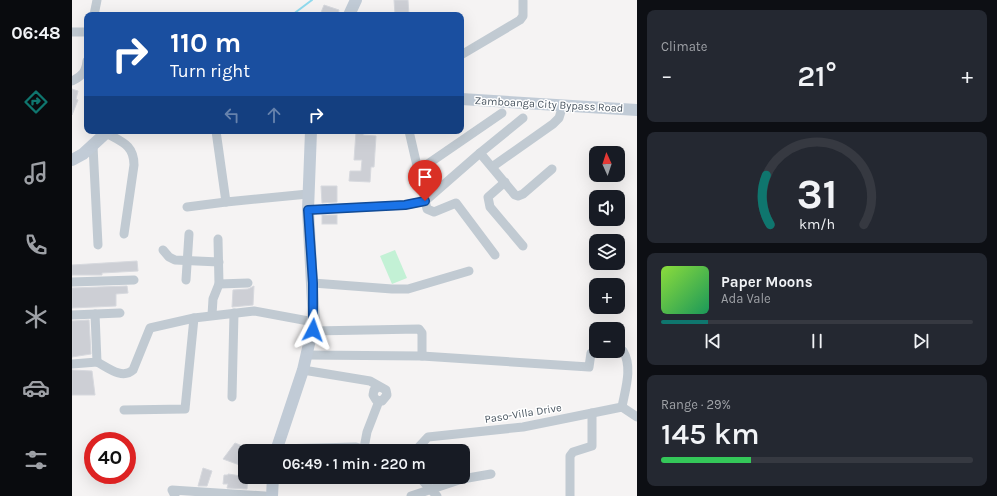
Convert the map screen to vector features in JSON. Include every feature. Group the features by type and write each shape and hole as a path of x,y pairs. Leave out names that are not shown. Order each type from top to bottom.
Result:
{"street":[{"path":"95,12 97,0"},
{"path":"350,12 356,0"},
{"path":"464,53 520,20 523,16 523,1"},
{"path":"72,32 84,32"},
{"path":"72,80 80,77 84,71"},
{"name":"Zamboanga City Bypass Road","path":"464,99 637,110"},
{"path":"492,167 553,124 559,118 563,105"},
{"path":"419,170 502,113"},
{"path":"308,210 405,205 425,201 480,153 524,118"},
{"path":"72,160 93,146 105,134"},
{"path":"110,134 130,148 133,156 134,165 124,234"},
{"path":"216,134 226,202"},
{"path":"278,444 304,370 313,326 313,283 308,210 311,134"},
{"path":"410,134 427,210 434,212 456,203 495,255"},
{"path":"93,146 98,245"},
{"path":"480,153 515,195 520,196 552,169"},
{"path":"505,182 488,197 490,207 523,246"},
{"path":"187,207 308,194"},
{"path":"186,280 189,234"},
{"path":"212,315 213,299 219,284 218,239"},
{"path":"163,250 172,260 219,262"},
{"path":"313,283 392,289 408,288 469,271"},
{"path":"72,282 134,280"},
{"path":"219,284 248,283"},
{"path":"72,364 97,362 119,374 130,373 133,370 147,331 150,328 212,315 263,312 313,326 418,329 422,333 422,356"},
{"path":"72,315 120,313"},
{"path":"232,397 234,313"},
{"path":"95,314 97,362"},
{"path":"124,410 184,409 194,318"},
{"path":"625,354 628,370 622,407 637,416"},
{"path":"307,355 422,356 589,367 590,358"},
{"path":"304,370 370,381 379,387 373,392 374,398 379,401 367,432 368,444"},
{"name":"Paso-Villa Drive","path":"422,444 428,437 523,427 622,407"},
{"path":"570,496 570,456 573,452 592,446 592,413"},
{"path":"411,496 434,493 462,480 491,474"},
{"path":"272,496 273,484"},
{"path":"426,484 434,493"},
{"path":"173,493 265,496"}],"green space":[{"path":"395,250 407,278 392,284 380,256"}],"building":[{"path":"394,0 408,0 409,12 395,12"},
{"path":"324,5 339,10 339,12 321,12"},
{"path":"72,89 78,91 76,99 78,100 72,115"},
{"path":"356,134 376,136 374,167 371,167 370,182 349,181 350,171 361,171 362,160 354,160"},
{"path":"321,186 337,186 337,202 322,203"},
{"path":"322,215 337,215 337,224 322,224"},
{"path":"137,261 138,271 102,273 102,275 72,275 72,265"},
{"path":"127,286 128,293 116,294 116,306 72,308 72,288"},
{"path":"254,286 253,305 232,307 233,290 248,289"},
{"path":"89,320 91,354 72,357 72,321"},
{"path":"72,370 92,371 95,395 72,395"},
{"path":"235,443 238,444 238,464 223,459"},
{"path":"203,468 212,471 207,486 198,486"},
{"path":"224,475 238,476 238,484 247,484 247,489 227,488 228,484 223,484"}],"waterway":[{"path":"296,12 312,0"}],"route":[{"path":"313,330 313,283 308,210 405,205 425,201"}]}
